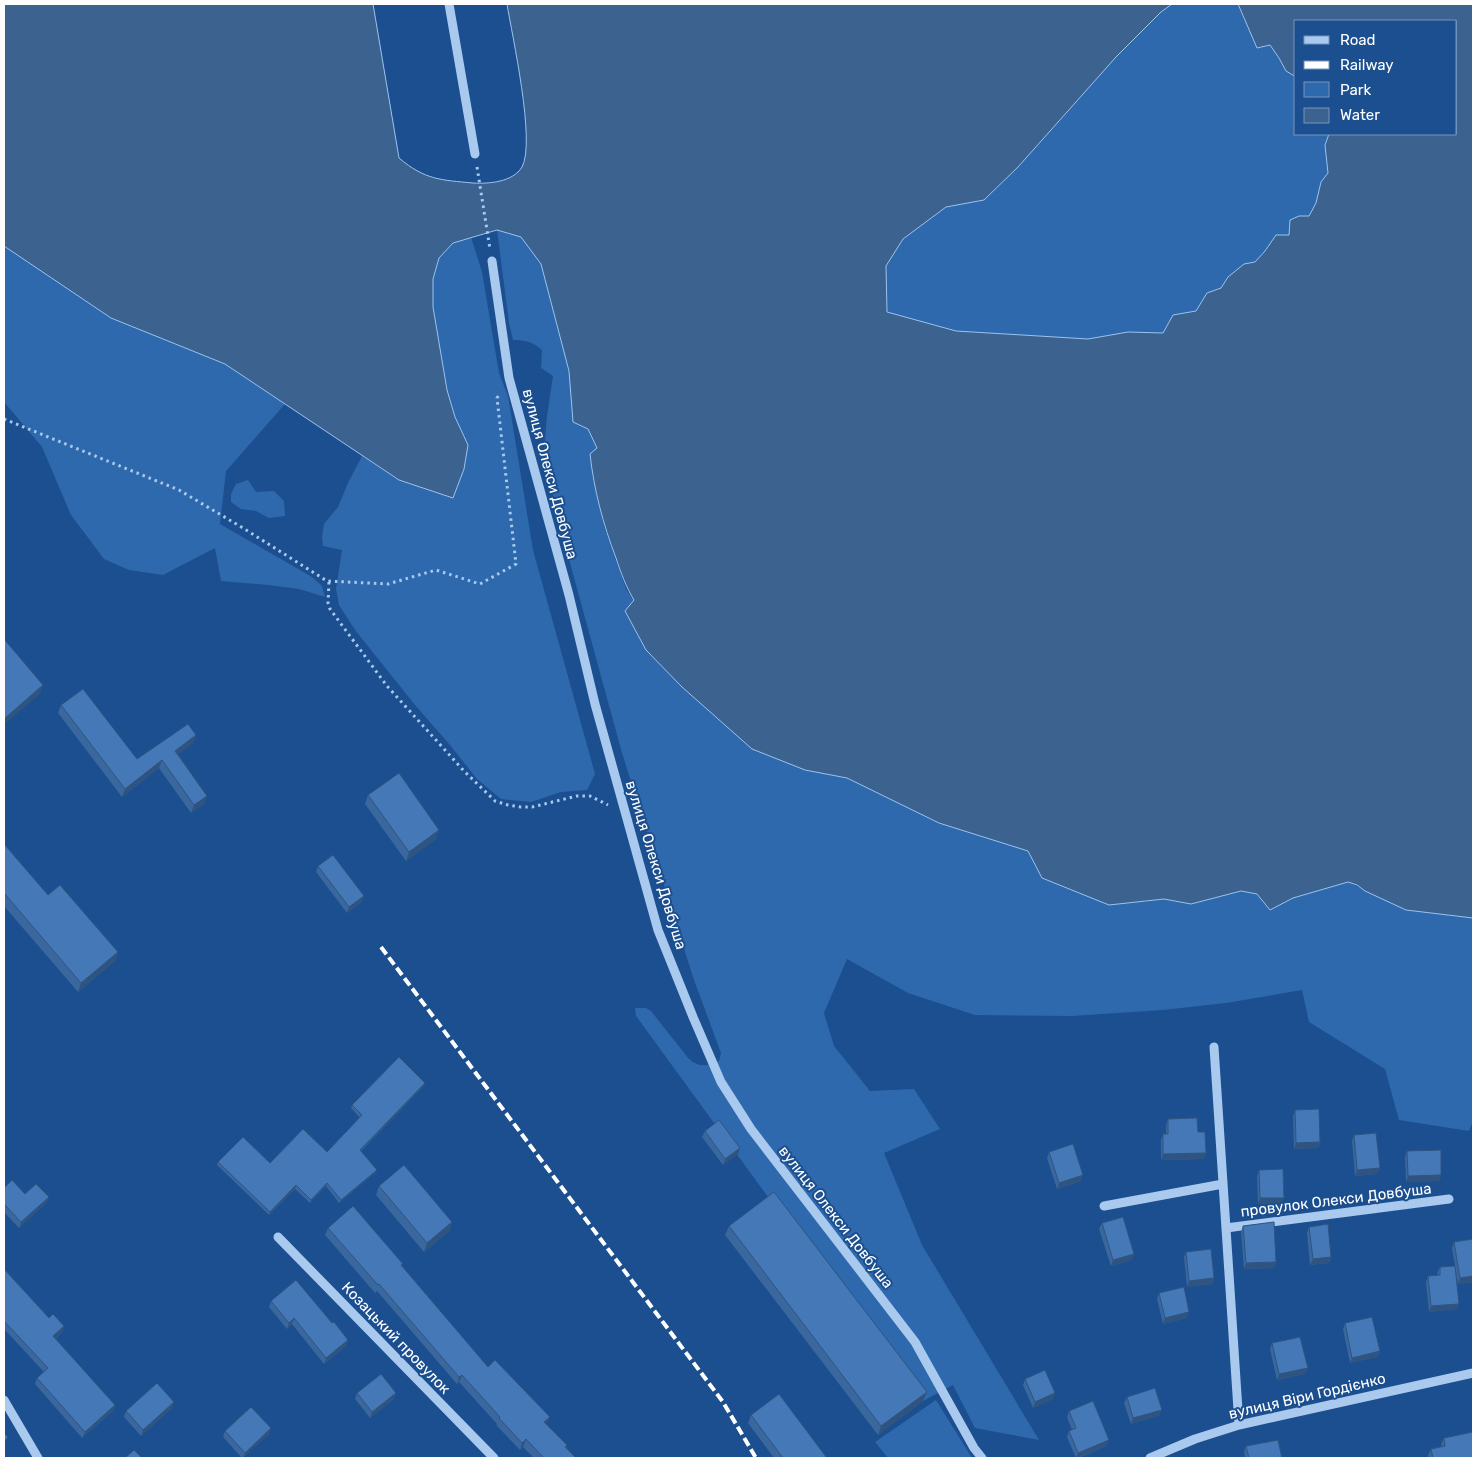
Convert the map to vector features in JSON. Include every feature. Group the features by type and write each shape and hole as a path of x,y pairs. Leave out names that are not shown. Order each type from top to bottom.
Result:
{"street":[{"path":"449,4 475,154"},
{"name":"вулиця Олекси Довбуша","path":"492,261 509,378 568,594 595,704 658,930 693,1017 721,1082 751,1129 915,1342 974,1448 982,1458"},
{"name":"провулок Олекси Довбуша","path":"1214,1047 1239,1425"},
{"path":"1104,1206 1223,1184"},
{"name":"провулок Олекси Довбуша","path":"1226,1228 1449,1199"},
{"name":"Козацький провулок","path":"278,1237 494,1458"},
{"name":"вулиця Віри Гордієнко","path":"1150,1458 1195,1439 1239,1425 1473,1373"},
{"path":"4,1400 38,1458"}],"path":[{"path":"475,154 492,261"},
{"path":"4,419 179,490 329,582 388,584 436,570 480,584 516,564 497,398 509,378"},
{"path":"329,582 328,603 330,610 356,645 400,700 464,771 495,801 508,805 532,807 577,796 590,796 626,816"}],"green space":[{"path":"1172,4 1238,4 1245,22 1270,45 1286,71 1294,76 1294,135 1329,135 1325,145 1328,173 1321,182 1316,203 1309,217 1299,216 1289,235 1276,235 1255,262 1244,264 1228,277 1221,288 1207,293 1196,311 1173,315 1163,333 1128,332 1088,339 956,331 886,312 886,266 903,239 946,207 984,200 1018,167 1116,57 1161,12"},
{"path":"497,230 521,237 541,264 569,371 573,422 588,429 597,448 592,474 604,526 626,589 634,601 625,611 646,650 682,687 703,705 805,770 847,778 939,823 1028,851 1042,878 1143,902 1164,899 1191,904 1241,891 1257,894 1270,910 1293,898 1348,882 1406,910 1473,918 1473,1121 1469,1131 1399,1120 1385,1069 1309,1022 1302,990 1226,1003 1163,1010 1072,1016 975,1015 908,993 847,959 824,1013 834,1046 870,1091 914,1089 940,1129 884,1153 922,1245 1039,1440 975,1428 953,1385 923,1401 771,1201 636,1016 635,1008 646,1008 651,1011 693,1062 704,1065 719,1061 721,1053 694,980 622,753 558,519 544,452 553,376 541,368 542,350 529,342 513,340 509,323"},
{"path":"471,237 482,272 499,373 508,396 533,550 595,774 587,790 561,792 531,802 501,799 477,779 355,630 339,605 336,589 342,550 323,546 322,537 324,524 338,507 362,456 399,480 468,445 455,417 447,390 433,307 433,279 439,258 453,243"},
{"path":"4,246 111,318 225,364 285,404 226,471 220,524 312,577 322,586 325,597 299,589 221,581 215,548 163,575 129,570 104,559 71,515 42,447 4,402"},
{"path":"248,480 256,492 274,491 284,501 285,516 269,518 256,511 241,509 231,502 231,494 236,484"},
{"path":"936,1400 972,1458 888,1458 875,1442"}],"water":[{"path":"4,4 373,4 399,158 417,171 434,178 479,183 500,181 513,176 522,167 526,154 522,88 507,4 1172,4 1161,12 1116,57 1018,167 984,200 946,207 903,239 886,266 887,312 956,331 1088,339 1128,332 1163,333 1173,315 1196,311 1207,293 1221,288 1228,277 1244,264 1255,262 1276,235 1289,235 1290,220 1299,216 1309,216 1316,203 1321,182 1328,173 1325,145 1329,135 1457,135 1457,20 1294,20 1294,76 1286,71 1270,45 1257,48 1238,4 1473,4 1473,918 1406,910 1348,882 1293,898 1270,910 1257,894 1241,891 1191,904 1164,899 1109,905 1042,878 1028,851 939,823 847,778 805,770 752,749 682,687 646,650 625,611 634,600 622,574 600,507 590,454 597,448 588,429 573,422 569,371 541,264 521,237 497,230 453,243 439,258 433,279 433,307 447,390 455,417 468,445 464,469 453,498 399,480 225,364 111,318 4,246"}],"building":[{"path":"4,639 43,685 4,719"},
{"path":"83,689 137,759 188,724 196,735 175,751 207,796 194,805 162,760 125,789 61,705"},
{"path":"399,773 439,830 409,852 368,795"},
{"path":"4,844 48,895 60,885 118,952 81,983 4,893"},
{"path":"333,855 364,896 349,907 318,866"},
{"path":"399,1057 425,1083 360,1150 377,1170 341,1200 327,1183 311,1200 296,1185 270,1212 218,1162 243,1137 270,1163 303,1129 327,1152 362,1115 352,1105"},
{"path":"1319,1109 1320,1142 1296,1143 1295,1110"},
{"path":"1197,1118 1198,1132 1205,1132 1206,1153 1163,1154 1163,1134 1168,1134 1168,1119"},
{"path":"719,1120 740,1148 725,1159 705,1131"},
{"path":"1376,1133 1380,1168 1357,1170 1354,1135"},
{"path":"1073,1144 1083,1175 1059,1183 1049,1152"},
{"path":"1441,1150 1441,1175 1408,1176 1407,1151"},
{"path":"404,1165 452,1222 427,1243 379,1186"},
{"path":"1283,1169 1284,1198 1260,1198 1259,1170"},
{"path":"12,1180 25,1194 36,1184 49,1197 21,1222 4,1204 4,1188"},
{"path":"774,1192 927,1392 881,1426 729,1226"},
{"path":"353,1206 488,1367 495,1360 550,1417 544,1422 567,1445 565,1447 576,1458 544,1458 526,1439 522,1443 462,1375 459,1377 328,1228"},
{"path":"1123,1217 1134,1254 1113,1260 1102,1223"},
{"path":"1274,1222 1276,1262 1246,1263 1243,1226"},
{"path":"1328,1224 1331,1257 1313,1259 1309,1227"},
{"path":"1473,1239 1473,1276 1460,1278 1454,1242"},
{"path":"1211,1249 1214,1278 1189,1281 1186,1252"},
{"path":"1455,1266 1459,1304 1431,1306 1428,1276 1440,1275 1440,1267"},
{"path":"4,1269 49,1318 53,1314 64,1326 53,1336 115,1405 85,1432 37,1378 48,1368 4,1321"},
{"path":"296,1280 348,1340 326,1358 294,1318 289,1323 271,1301"},
{"path":"1184,1287 1189,1312 1165,1318 1159,1293"},
{"path":"1372,1317 1380,1351 1352,1358 1345,1323"},
{"path":"1300,1337 1308,1368 1279,1374 1272,1343"},
{"path":"1045,1370 1055,1393 1035,1402 1025,1379"},
{"path":"381,1374 396,1393 372,1412 357,1393"},
{"path":"157,1383 174,1402 143,1430 126,1411"},
{"path":"1155,1388 1162,1410 1133,1418 1127,1397"},
{"path":"779,1394 827,1458 783,1458 751,1415"},
{"path":"1093,1401 1109,1440 1078,1453 1069,1431 1076,1428 1069,1411"},
{"path":"251,1407 271,1428 245,1453 225,1431"},
{"path":"1473,1432 1473,1458 1433,1458 1431,1449 1445,1446 1444,1438"},
{"path":"4,1433 8,1437 4,1442"},
{"path":"1278,1440 1282,1458 1249,1458 1246,1446"},
{"path":"134,1450 142,1458 125,1458"}],"railway":[{"path":"381,947 723,1402 756,1458"}]}
